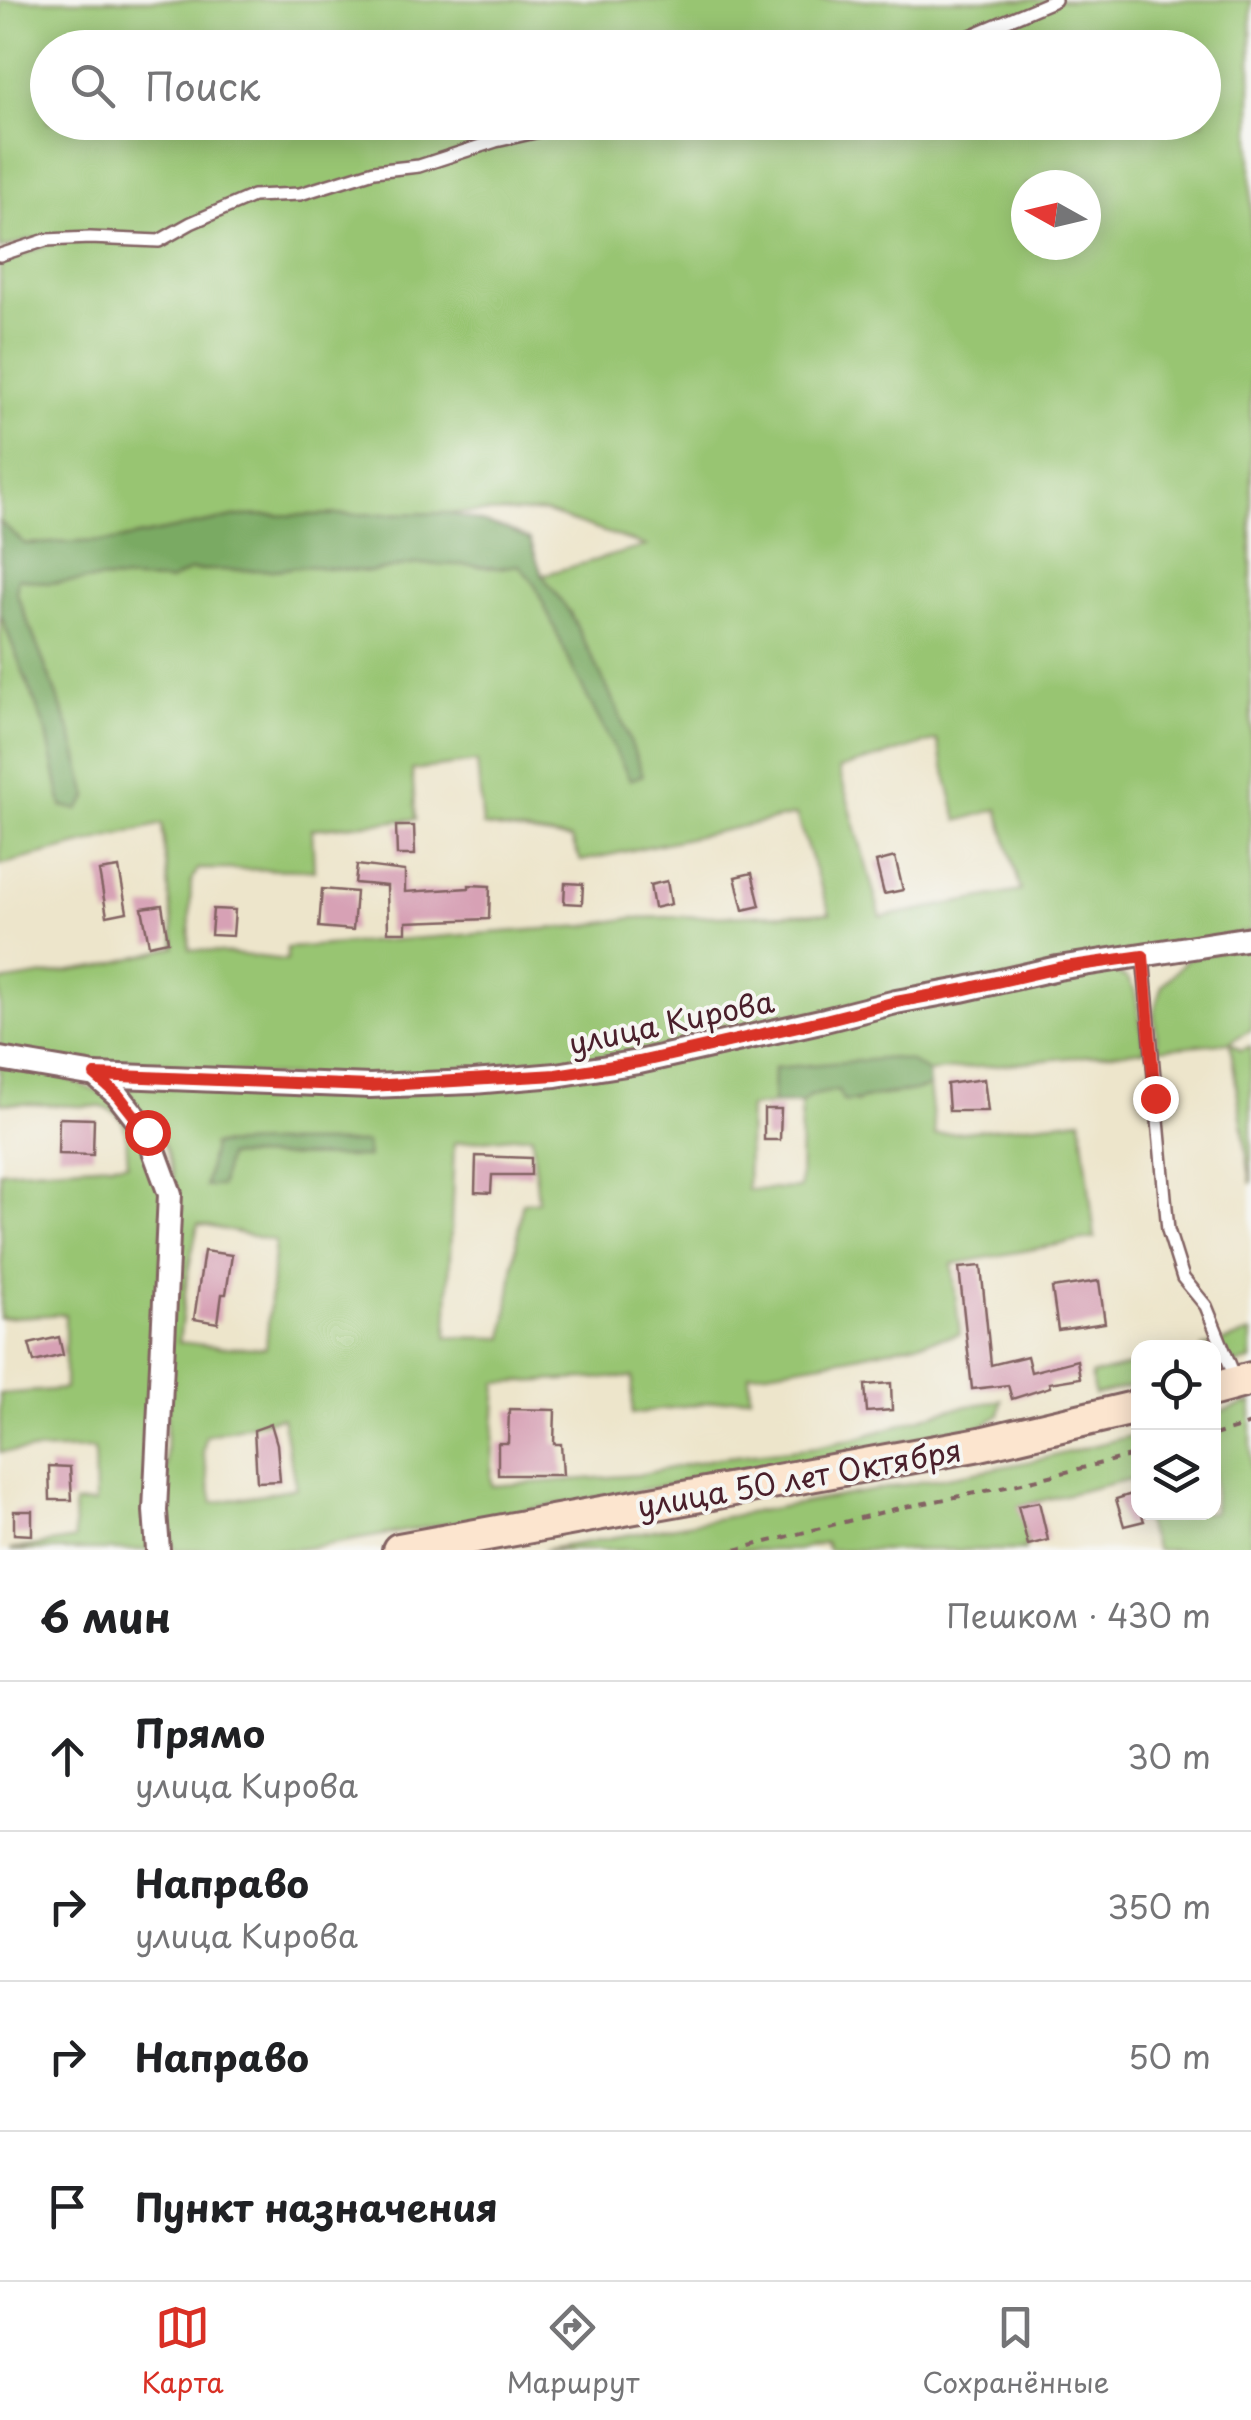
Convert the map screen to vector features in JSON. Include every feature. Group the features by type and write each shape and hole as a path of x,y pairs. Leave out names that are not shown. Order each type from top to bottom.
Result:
{"main road":[{"name":"улица 50 лет Октября","path":"399,1550 980,1444 1131,1409"}],"street":[{"name":"улица Кирова","path":"0,1060 95,1075 370,1086 556,1075 639,1062 1058,968 1251,938"},
{"path":"95,1075 118,1095 147,1132 170,1194 155,1511 158,1550"}],"lane":[{"path":"984,30 1055,0"},
{"path":"0,255 46,240 159,241 253,196 300,194 374,171 419,166 504,140"},
{"path":"1143,956 1168,1230 1183,1278 1206,1306 1234,1384"}],"path":[{"path":"1221,1433 1251,1424"},
{"path":"734,1550 1131,1456"}],"green space":[{"path":"0,0 1251,0 1251,931 637,1054 497,1071 373,1079 118,1070 0,1052 0,982 103,966 175,947 162,824 0,865 0,613 47,733 62,806 88,796 72,735 16,591 17,578 48,583 169,581 190,570 308,566 370,572 416,564 497,568 519,565 534,583 631,780 570,613 542,575 646,546 544,512 239,516 113,541 24,544 0,522 0,263 47,245 32,239 0,249","holes":["937,740 958,821 998,809 1021,891 881,917 839,769","477,762 483,826 571,839 581,861 796,815 830,913 632,918 584,926 287,948 287,960 189,949 191,882 198,869 314,870 312,829 416,819 412,770"]},
{"path":"448,513 530,540 542,575 570,613 617,708 643,775 630,780 534,583 519,565 497,568 416,564 370,572 308,566 191,570 169,581 48,583 18,578 16,592 72,735 88,797 78,810 62,806 47,733 0,613 0,522 25,544 113,541 239,516"},
{"path":"1251,944 1251,1029 1230,1042 1158,1049 1154,1013 1162,986 1188,958"},
{"path":"1105,968 1127,978 1135,991 1145,1050 928,1072 910,1062 774,1068 773,1104 749,1107 747,1190 800,1188 801,1103 810,1096 838,1090 856,1102 929,1086 935,1135 1081,1119 1095,1238 952,1264 960,1334 749,1374 750,1396 632,1414 633,1377 497,1383 492,1486 638,1475 717,1458 816,1447 946,1410 1002,1400 999,1415 984,1425 795,1463 320,1546 291,1550 175,1550 166,1533 166,1433 176,1200 165,1147 121,1080 406,1093","holes":["532,1135 538,1201 522,1203 504,1338 447,1337 454,1143","366,1143 367,1157 226,1156 213,1145","198,1224 275,1241 266,1348 179,1342","282,1417 296,1488 213,1503 203,1452 206,1436"]},
{"path":"1230,1042 1241,1050 1251,1046 1251,1184"},
{"path":"893,1058 910,1061 928,1072 929,1086 848,1101 843,1101 838,1090 810,1096 801,1103 773,1104 774,1068"},
{"path":"0,1066 60,1076 103,1094 136,1121 165,1197 148,1550 10,1550 75,1539 74,1504 95,1503 94,1449 0,1452 0,1394 65,1389 65,1314 0,1318 0,1171 128,1163 125,1128 111,1110 0,1103"},
{"path":"366,1143 368,1157 227,1156 221,1186 205,1186 213,1145"},
{"path":"1251,1333 1251,1361 1221,1367 1221,1342"},
{"path":"1131,1366 1131,1387 1094,1395 1091,1375"},
{"path":"1251,1402 1251,1550 1156,1550 1144,1520 1221,1520 1221,1412"},
{"path":"1131,1436 1131,1482 1130,1479 1019,1506 1028,1545 1025,1550 828,1550 825,1542 797,1550 543,1550 986,1470"}],"building":[{"path":"396,826 414,826 415,855 397,855"},
{"path":"895,857 903,890 884,894 876,862"},
{"path":"357,865 405,871 405,892 490,886 489,919 406,922 406,932 388,932 387,886 355,883"},
{"path":"119,868 127,912 107,916 99,871"},
{"path":"752,873 760,906 743,910 735,877"},
{"path":"667,881 671,904 654,908 650,885"},
{"path":"565,883 583,884 582,904 564,903"},
{"path":"322,889 356,892 353,930 319,927"},
{"path":"162,905 168,941 149,945 142,908"},
{"path":"213,909 235,910 233,936 211,935"},
{"path":"984,1079 988,1111 949,1111 947,1084"},
{"path":"764,1109 781,1109 780,1140 764,1140"},
{"path":"59,1118 94,1119 93,1155 58,1154"},
{"path":"476,1156 531,1158 531,1175 492,1175 491,1193 475,1192"},
{"path":"204,1251 232,1255 218,1323 194,1319"},
{"path":"981,1266 991,1365 1027,1356 1031,1372 1077,1360 1080,1378 1049,1383 1050,1387 1012,1399 1008,1385 972,1389 959,1268"},
{"path":"1099,1281 1105,1323 1058,1330 1052,1288"},
{"path":"59,1337 63,1355 34,1362 29,1344"},
{"path":"891,1383 892,1410 867,1412 865,1385"},
{"path":"509,1409 555,1410 554,1444 561,1444 563,1475 498,1475 498,1443 508,1443"},
{"path":"271,1424 280,1481 257,1482 254,1430"},
{"path":"49,1466 70,1467 72,1500 50,1500"},
{"path":"1131,1494 1131,1520 1144,1521 1124,1526 1116,1499"},
{"path":"1039,1502 1048,1540 1028,1545 1018,1506"},
{"path":"14,1511 32,1511 32,1535 14,1534"}],"route":[{"path":"147,1132 118,1095 95,1075 370,1086 556,1075 639,1062 1058,968 1143,956 1155,1098"}]}
